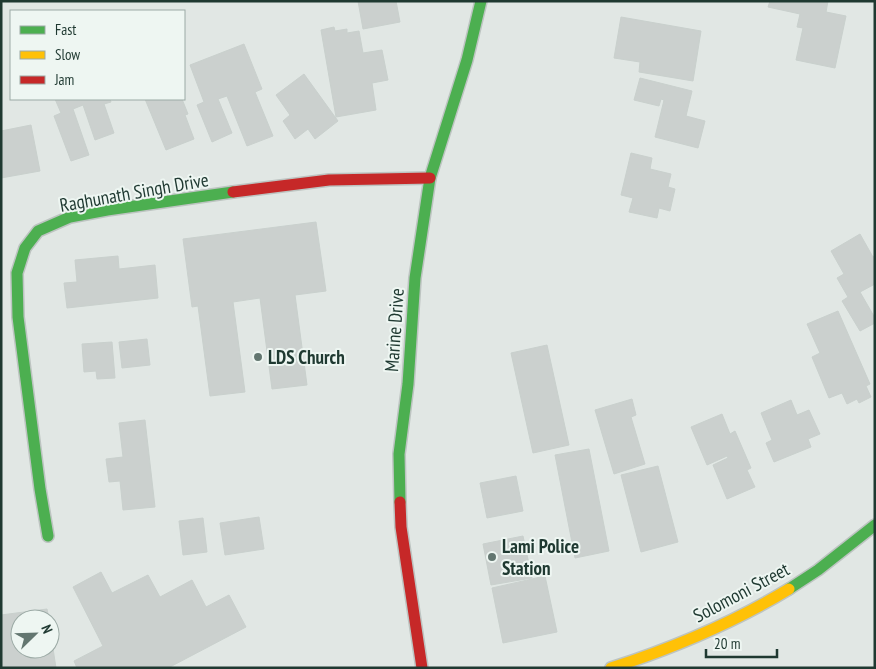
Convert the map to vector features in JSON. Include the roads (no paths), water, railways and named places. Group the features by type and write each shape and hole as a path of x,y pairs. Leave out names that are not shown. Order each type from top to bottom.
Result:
{"main road":[{"name":"Marine Drive","path":"422,668 401,527 399,454 408,384 415,278 430,178 467,60 481,1"},
{"name":"Raghunath Singh Drive","path":"48,536 18,317 17,273 25,248 38,231 70,217 256,189 329,180 430,178"},
{"name":"Solomoni Street","path":"611,668 635,661 717,628 771,599 817,570 875,525"}],"place":[{"name":"LDS Church","path":"258,357"},
{"name":"Lami Police Station","path":"492,557"}]}
